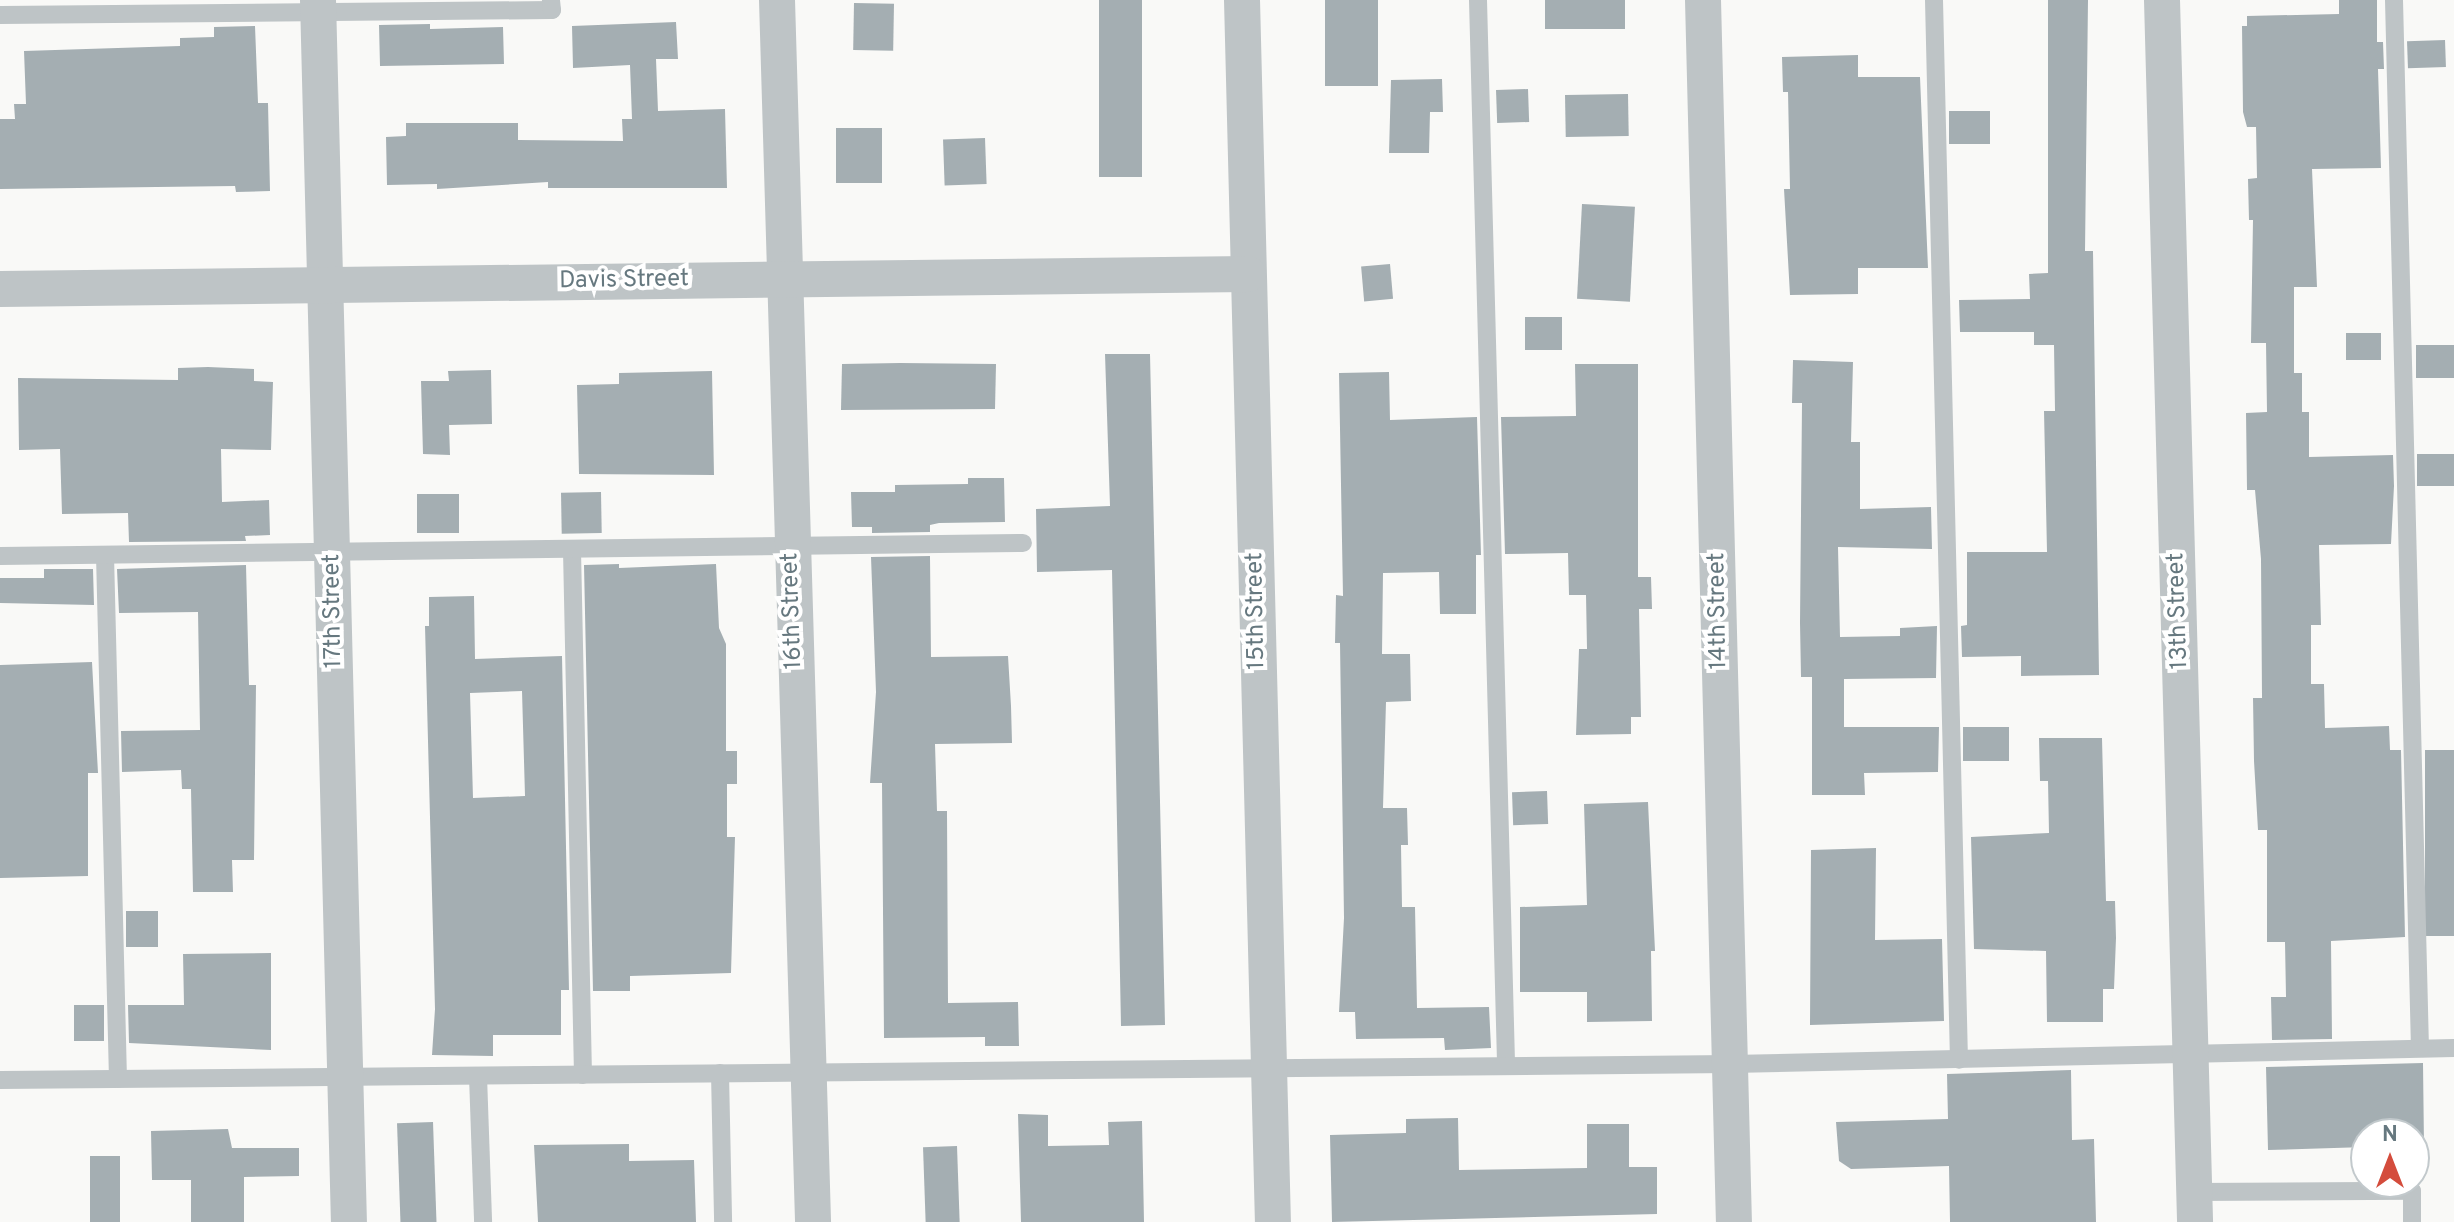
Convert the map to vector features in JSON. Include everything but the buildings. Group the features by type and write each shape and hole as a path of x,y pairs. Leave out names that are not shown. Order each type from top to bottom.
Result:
{"street":[{"name":"16th Street","path":"777,0 806,1072 813,1222"},
{"name":"15th Street","path":"1242,0 1273,1222"},
{"name":"14th Street","path":"1703,0 1734,1222"},
{"name":"13th Street","path":"2162,0 2194,1207"},
{"name":"17th Street","path":"318,6 349,1222"},
{"name":"Davis Street","path":"0,289 1248,274"}],"lane":[{"path":"0,15 86,8 318,6 552,10 551,0"},
{"path":"1478,0 1506,1065"},
{"path":"1934,0 1959,1060"},
{"path":"2394,0 2420,1048"},
{"path":"0,556 1023,543"},
{"path":"572,550 583,1075"},
{"path":"105,555 118,1079"},
{"path":"0,1080 1731,1064 2454,1048"},
{"path":"720,1073 723,1222"},
{"path":"478,1076 483,1222"},
{"path":"2194,1207 2412,1191 2412,1222"}]}
